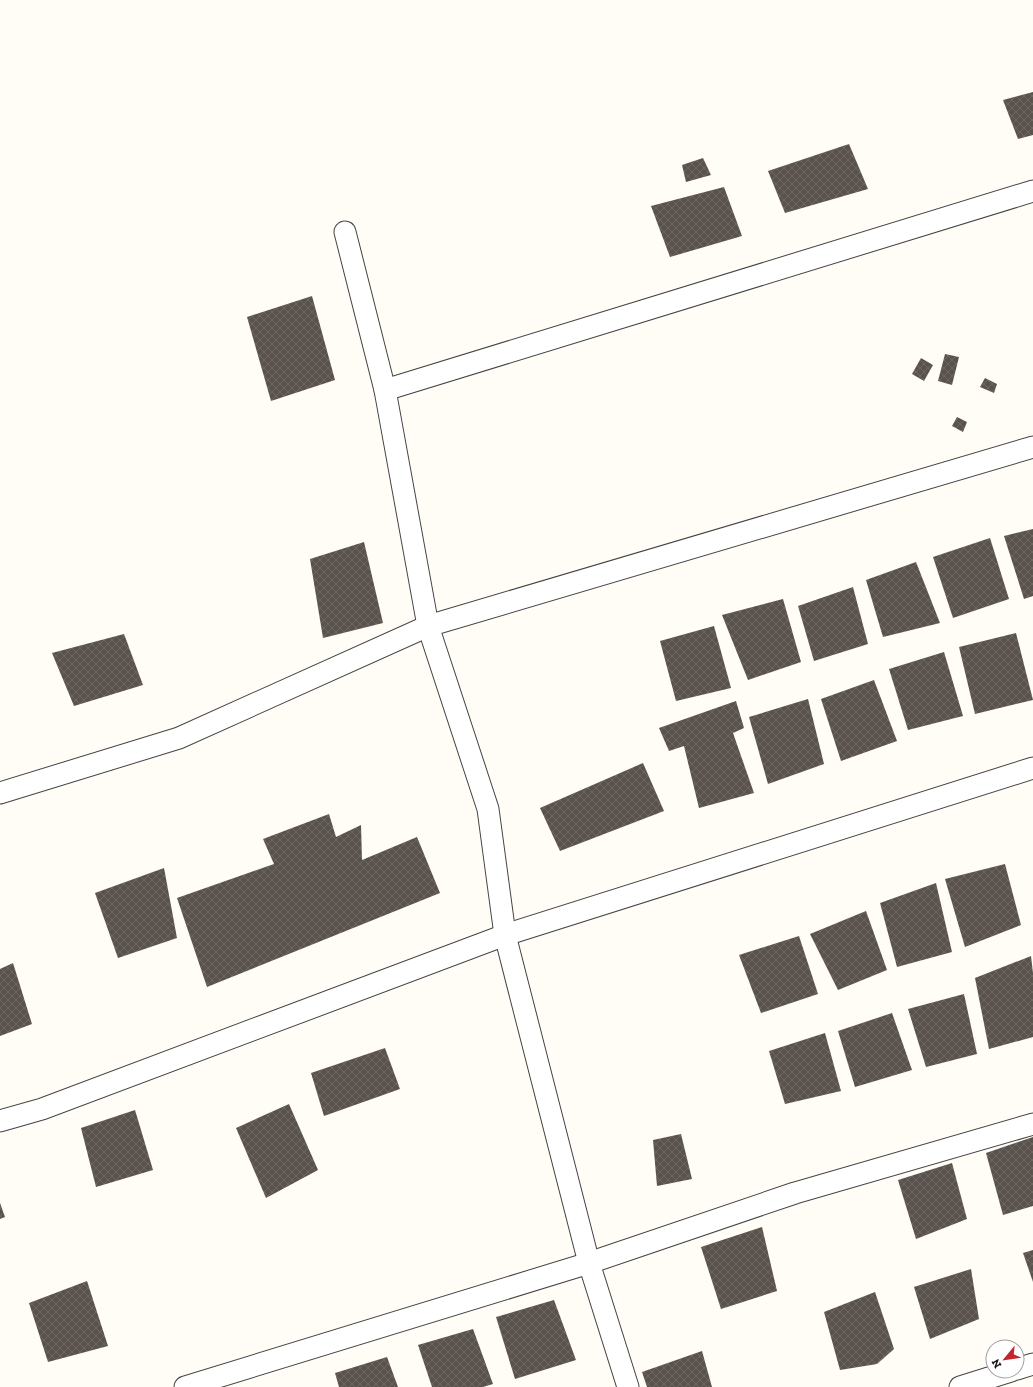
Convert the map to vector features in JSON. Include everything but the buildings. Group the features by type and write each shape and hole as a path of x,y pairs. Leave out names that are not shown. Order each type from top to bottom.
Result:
{"street":[{"path":"385,390 1033,191"},
{"path":"345,232 385,390 428,626 488,809 505,935 589,1263 628,1387"},
{"path":"0,793 179,738 428,626 1033,447"},
{"path":"0,1121 42,1109 505,935 1033,768"},
{"path":"185,1387 589,1263 795,1193 1033,1124"},
{"path":"960,1387 986,1379"}]}
